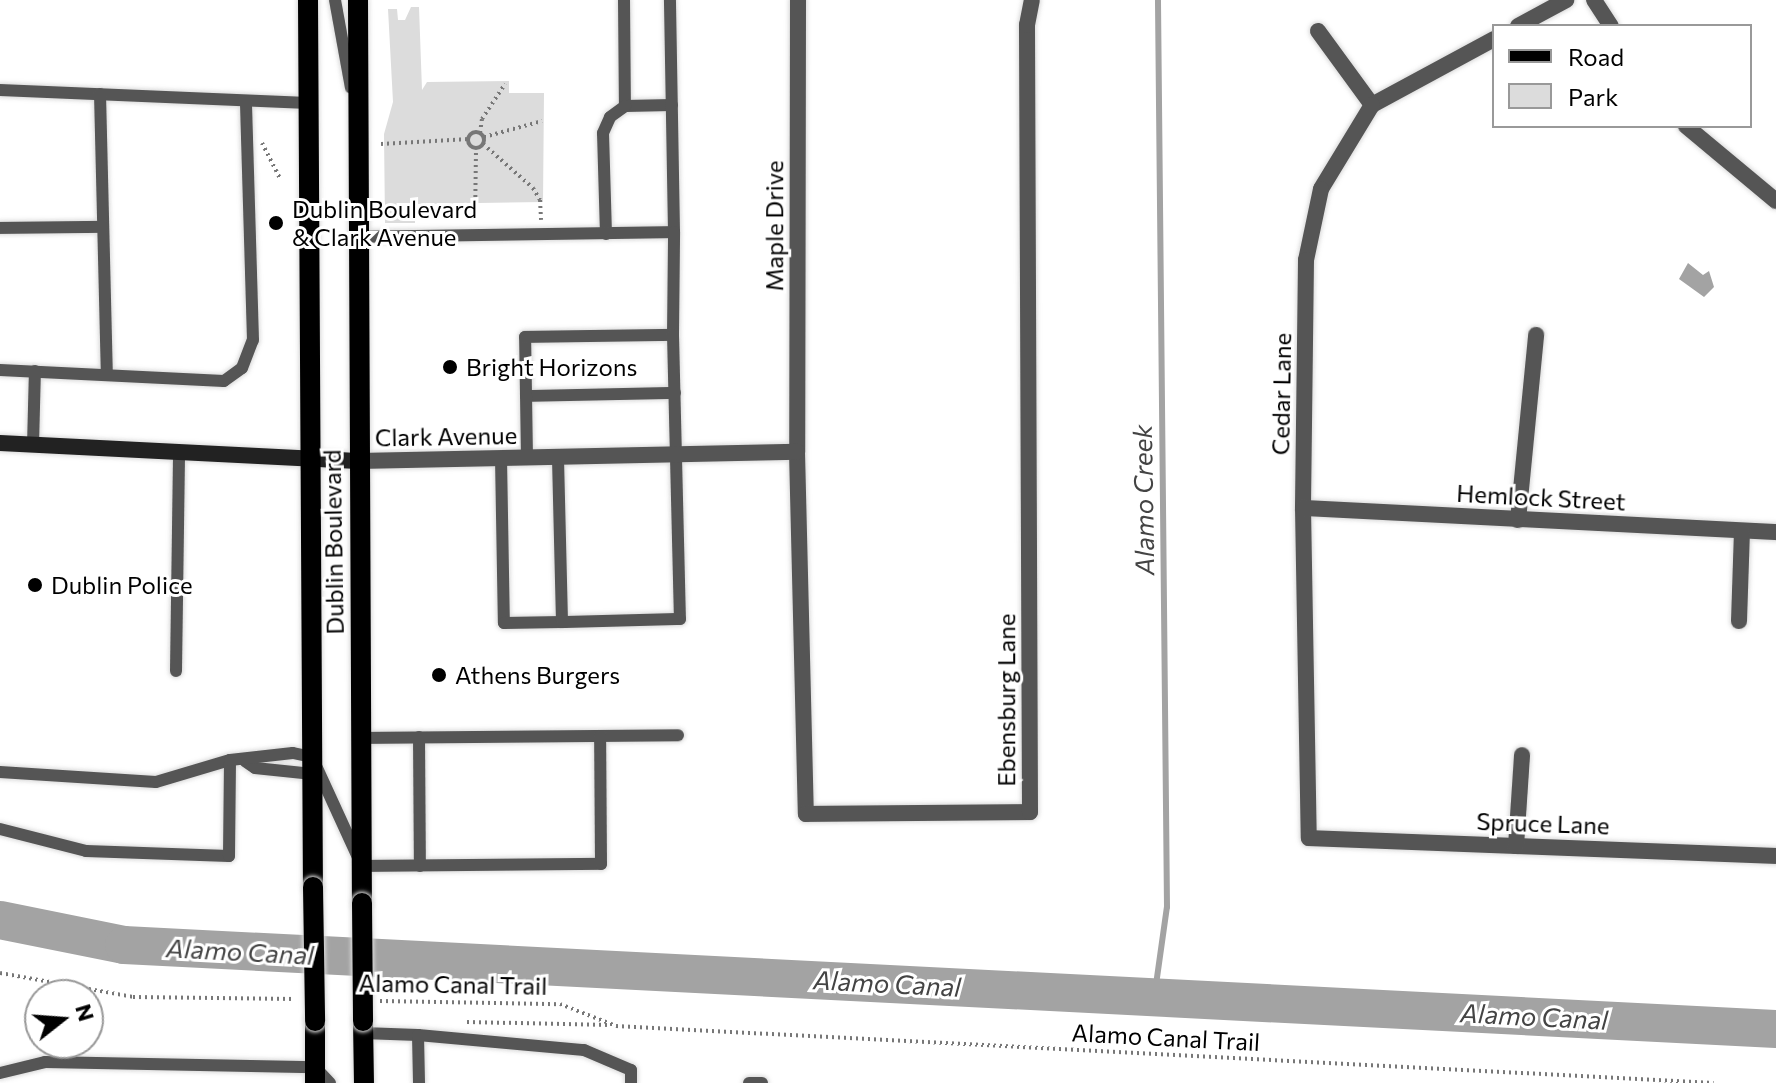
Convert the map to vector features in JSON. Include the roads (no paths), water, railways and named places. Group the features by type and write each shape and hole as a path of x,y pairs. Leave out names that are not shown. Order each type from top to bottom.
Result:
{"main road":[{"name":"Dublin Boulevard","path":"308,0 315,1075"},
{"name":"Dublin Boulevard","path":"358,0 355,237 364,1083"}],"street":[{"name":"Maple Drive","path":"797,452 798,0"},
{"name":"Ebensburg Lane","path":"797,452 806,814 1030,812 1027,25 1032,0"},
{"path":"1522,24 1566,0"},
{"path":"1594,0 1610,24"},
{"path":"1318,31 1372,105 1492,40"},
{"name":"Cedar Lane","path":"1309,838 1303,508 1306,260 1321,189 1372,105"},
{"path":"1688,128 1776,201"},
{"path":"1518,520 1536,335"},
{"name":"Clark Avenue","path":"0,443 358,461 797,452"},
{"name":"Hemlock Street","path":"1303,508 1776,532"},
{"path":"1739,621 1742,532"},
{"path":"1516,846 1522,755"},
{"name":"Spruce Lane","path":"1309,838 1776,856"}],"lane":[{"path":"335,0 357,123"},
{"path":"624,0 625,106"},
{"path":"501,458 504,623 680,619 673,335 670,0"},
{"path":"0,90 308,103"},
{"path":"100,94 107,375"},
{"path":"0,370 224,381 242,368 253,340 246,101"},
{"path":"606,234 603,133 610,117 625,106 672,105"},
{"path":"0,228 103,227"},
{"path":"355,237 674,232"},
{"path":"527,458 525,337 673,335"},
{"path":"33,445 35,371"},
{"path":"526,396 675,393"},
{"path":"176,671 179,452"},
{"path":"558,457 562,622"},
{"path":"361,738 678,735"},
{"path":"312,765 362,866 601,864 600,736"},
{"path":"419,737 420,866"},
{"path":"245,761 256,754 312,765"},
{"path":"0,772 156,782 230,760 245,761 255,768 312,765"},
{"path":"0,829 86,851 229,856 230,760"},
{"path":"364,1018 418,1035 584,1050 631,1070 631,1083"},
{"path":"418,1035 419,1083"},
{"path":"0,1073 45,1062 315,1075 330,1083"},
{"path":"749,1083 762,1083"}],"waterway":[{"name":"Alamo Creek","path":"1154,999 1167,907 1158,0"},
{"name":"Alamo Canal","path":"0,920 124,945 1776,1029"}],"place":[{"name":"Dublin Boulevard & Clark Avenue","path":"276,223"},
{"name":"Bright Horizons","path":"450,367"},
{"name":"Dublin Police","path":"35,585"},
{"name":"Athens Burgers","path":"439,675"}]}
